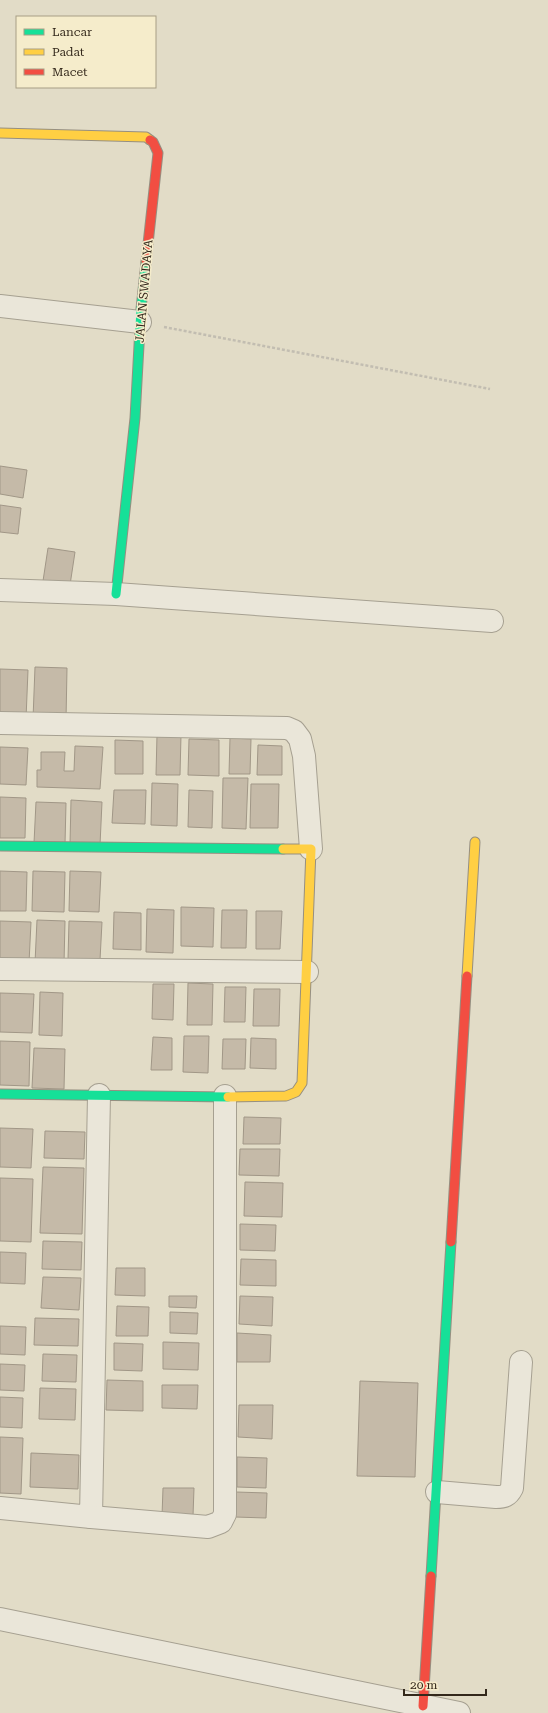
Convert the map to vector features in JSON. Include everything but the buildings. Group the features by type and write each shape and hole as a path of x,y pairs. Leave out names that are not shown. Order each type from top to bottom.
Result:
{"street":[{"name":"JALAN SWADAYA","path":"0,133 146,137 156,147 158,153 140,322 135,418 116,594"},
{"path":"0,306 140,322"},
{"path":"0,590 116,594 492,621"},
{"path":"0,723 287,728 294,731 300,739 304,756 311,849 302,1083 297,1092 291,1096 0,1094"},
{"path":"423,1706 475,842"},
{"path":"0,846 311,849"},
{"path":"0,969 307,972"},
{"path":"91,1517 99,1095"},
{"path":"0,1508 208,1527 214,1526 221,1522 225,1514 225,1096"},
{"path":"437,1492 496,1497 504,1497 509,1494 512,1488 521,1362"},
{"path":"0,1619 459,1713"}],"path":[{"path":"140,322 490,390"}],"traffic: fast":[{"path":"116,594 135,418 141,309 146,262"},
{"path":"0,846 283,849"},
{"path":"0,1094 228,1097"},
{"path":"431,1576 451,1242"}],"traffic: slow":[{"path":"0,133 146,137 150,140"},
{"path":"467,976 475,842"},
{"path":"228,1097 286,1096 296,1092 302,1083 311,849 283,849"}],"traffic: jam":[{"path":"146,262 158,153 153,142 150,140"},
{"path":"451,1242 467,976"},
{"path":"423,1706 431,1576"}]}
